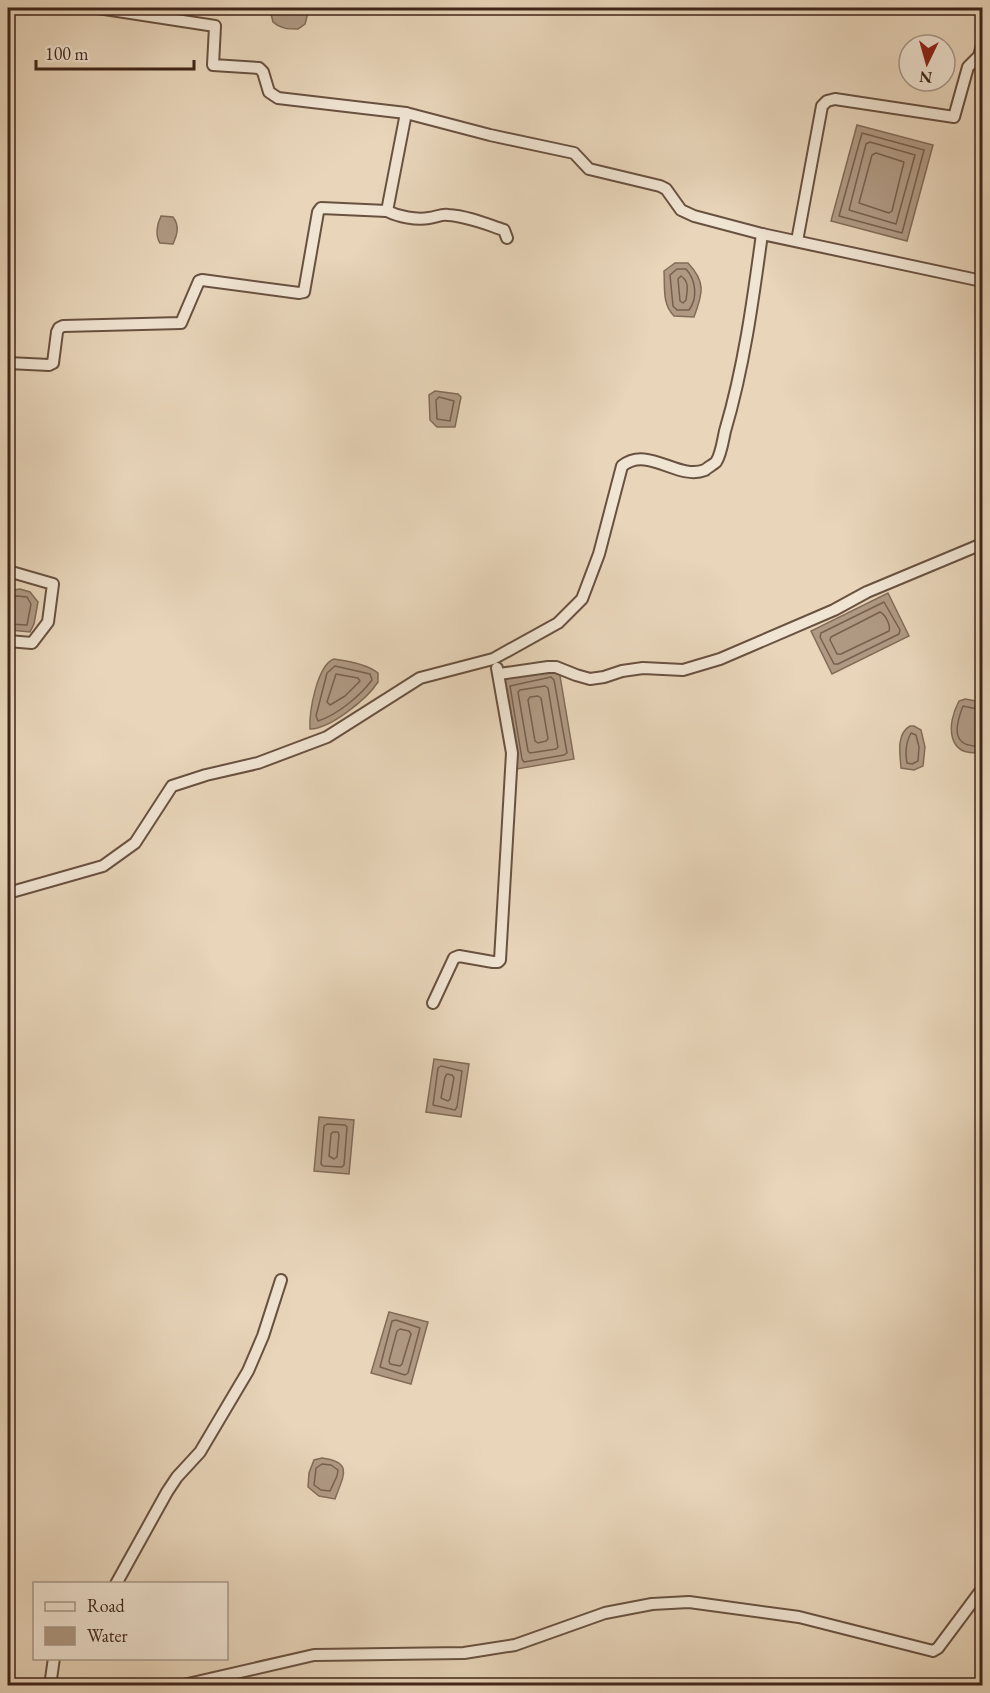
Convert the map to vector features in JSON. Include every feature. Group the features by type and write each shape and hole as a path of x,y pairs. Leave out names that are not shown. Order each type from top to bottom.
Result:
{"street":[{"path":"98,8 215,26 213,65 259,68 263,72 269,92 278,98 406,113 490,135 574,153 589,169 666,189 681,210 694,216 762,234 982,281"},
{"path":"797,241 822,106 827,101 835,99 954,117 968,67 979,56 982,45"},
{"path":"387,211 406,113"},
{"path":"8,363 49,365 53,363 57,332 63,326 181,322 199,281 202,280 304,292 318,212 321,208 387,211 396,215 428,219 448,214 504,230 507,238"},
{"path":"8,893 103,866 135,843 172,786 206,775 258,763 327,736 420,678 493,659 558,623 582,599 599,554 622,466 631,459 642,459 693,472 705,470 716,461 733,405 752,314 762,234"},
{"path":"499,674 556,667 590,678 644,668 683,670 730,655 834,610 867,592 982,544"},
{"path":"8,571 53,584 48,622 32,643 8,641"},
{"path":"432,1003 454,958 459,956 493,962 500,960 512,753 499,674 493,659"},
{"path":"117,1582 167,1492 177,1477 200,1452 248,1371 264,1336 281,1280"},
{"path":"179,1686 314,1655 464,1653 515,1646 605,1613 651,1604 689,1602 799,1617 933,1651 938,1648 982,1589"},
{"path":"50,1686 54,1660"}],"water":[{"path":"274,8 309,9 305,24 298,29 291,29 273,22 271,14"},
{"path":"857,125 933,145 907,241 831,221"},
{"path":"161,216 173,217 177,224 173,244 160,243 158,240 157,230"},
{"path":"675,263 688,263 698,276 701,294 694,317 674,316 668,306 664,271"},
{"path":"435,391 458,394 461,397 455,427 437,427 430,420 429,395"},
{"path":"14,590 30,592 38,602 34,624 30,632 8,628 8,600"},
{"path":"888,593 909,636 832,674 811,631"},
{"path":"334,659 369,667 378,673 378,682 366,697 337,719 318,728 310,729 315,690 323,670"},
{"path":"559,670 574,759 517,769 502,679"},
{"path":"965,699 976,701 982,706 982,752 970,753 962,750 952,738 951,729 955,710 959,701"},
{"path":"910,726 921,730 925,747 923,766 914,770 901,768 901,739"},
{"path":"434,1059 469,1064 461,1117 426,1112"},
{"path":"319,1117 354,1120 349,1174 314,1171"},
{"path":"389,1312 428,1322 411,1384 371,1373"},
{"path":"322,1458 339,1463 342,1467 343,1477 335,1499 319,1496 308,1487 309,1473 314,1460"}]}
